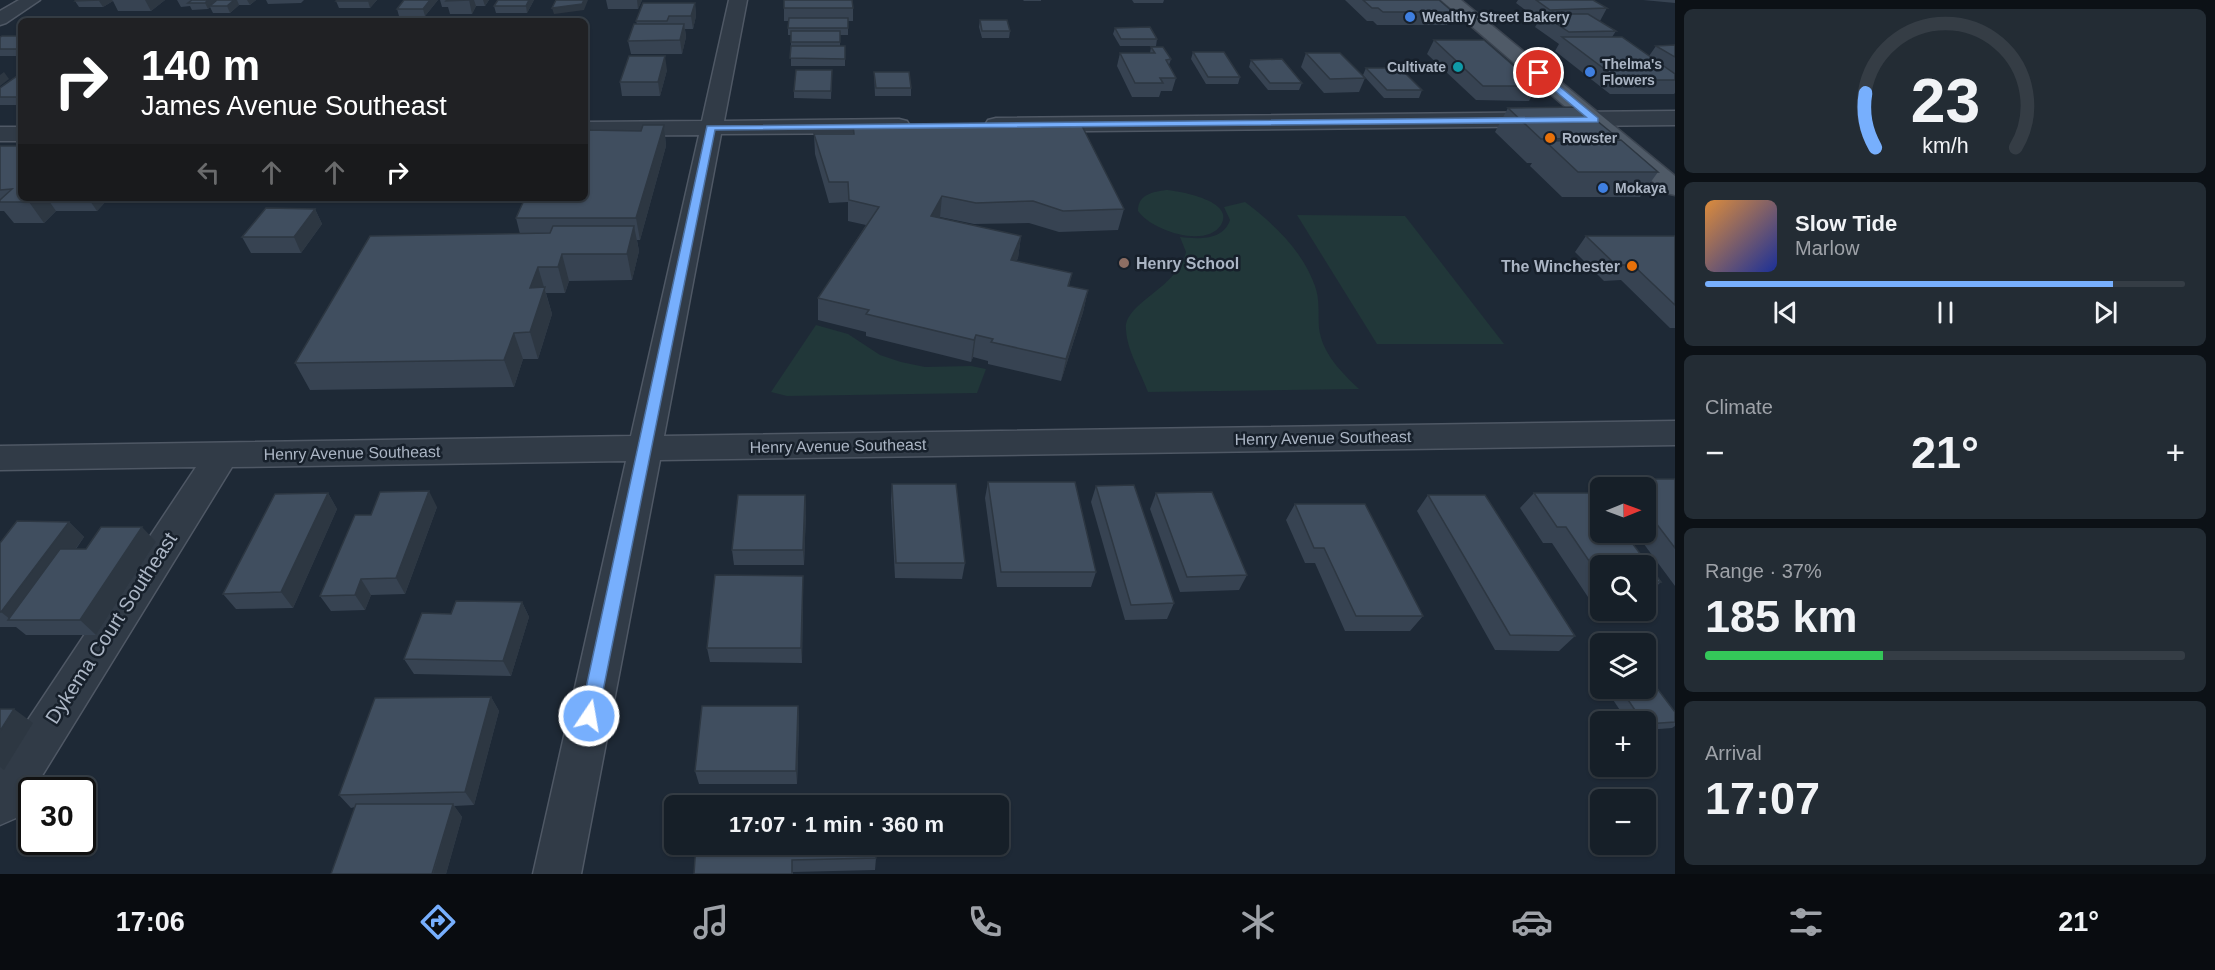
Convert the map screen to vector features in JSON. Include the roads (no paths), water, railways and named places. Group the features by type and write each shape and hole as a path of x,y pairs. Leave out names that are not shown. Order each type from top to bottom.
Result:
{"main road":[{"path":"1450,0 1675,188"}],"street":[{"path":"0,19 31,0"},
{"path":"556,874 738,0"},
{"path":"981,125 1675,118"},
{"path":"588,129 922,126"},
{"path":"0,134 18,134"},
{"name":"Henry Avenue Southeast","path":"0,458 1675,433"},
{"name":"Dykema Court Southeast","path":"0,802 222,455"}],"place":[{"name":"Wealthy Street Bakery","path":"1410,17"},
{"name":"Cultivate","path":"1458,67"},
{"name":"Thelma's Flowers","path":"1590,72"},
{"name":"Rowster","path":"1550,138"},
{"name":"Mokaya","path":"1603,188"},
{"name":"Henry School","path":"1124,263"},
{"name":"The Winchester","path":"1632,266"}]}
